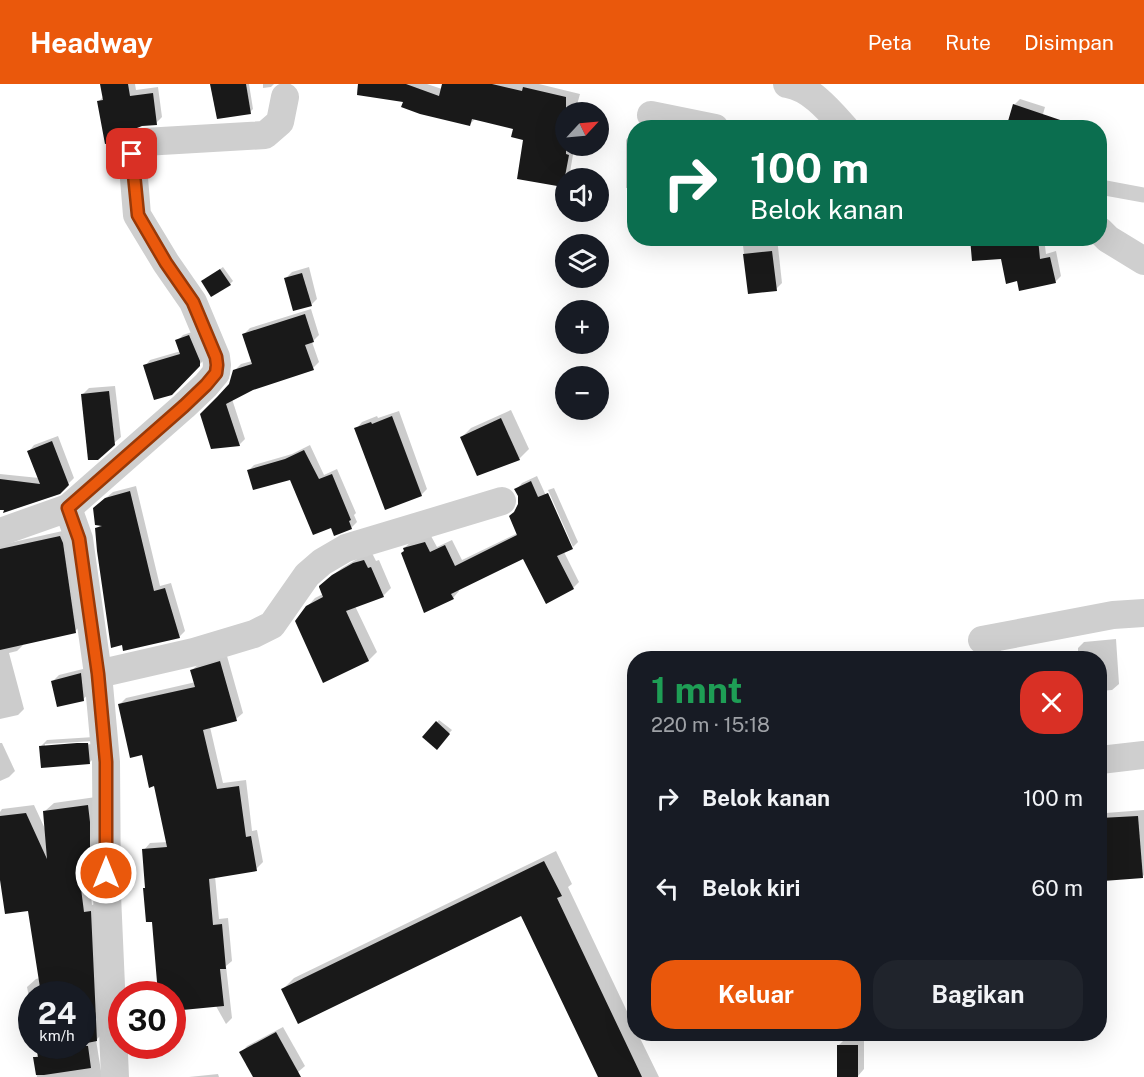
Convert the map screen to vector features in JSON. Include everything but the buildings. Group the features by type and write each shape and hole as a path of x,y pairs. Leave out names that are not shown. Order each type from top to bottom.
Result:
{"street":[{"path":"787,84 802,89 825,106 838,120"},
{"path":"0,532 68,508 184,406 216,373 216,357 193,302 166,263 138,215 132,154 144,142 266,135 279,122 285,97"},
{"path":"651,115 676,120"},
{"path":"1107,238 1144,261"},
{"path":"98,674 194,652 254,633 272,625 307,575 322,562 346,548 502,501"},
{"path":"68,508 79,539 98,674 106,762 107,895 115,1077"},
{"path":"982,640 1113,615 1144,613"},
{"path":"1107,759 1144,755"}],"lane":[{"path":"1107,188 1144,195"}],"route":[{"path":"106,873 106,762 98,674 79,539 68,508 206,385 216,373 217,365 216,357 193,302 166,263 138,215 132,154"}]}
